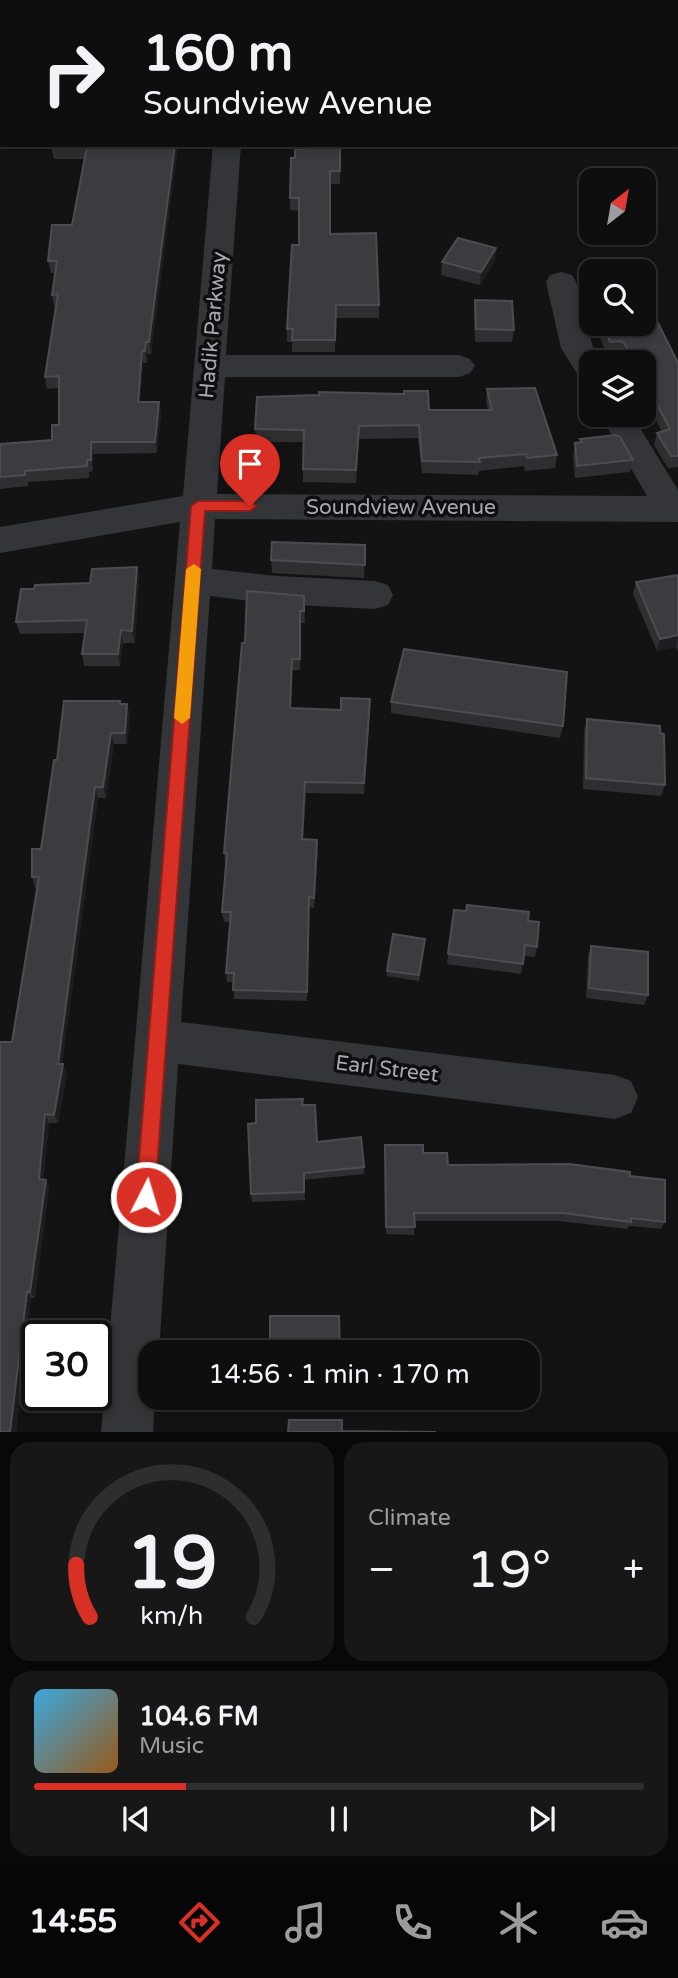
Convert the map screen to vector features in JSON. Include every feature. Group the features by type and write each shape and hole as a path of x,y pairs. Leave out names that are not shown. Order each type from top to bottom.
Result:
{"street":[{"name":"Hadik Parkway","path":"127,1432 227,147"},
{"path":"561,282 579,351"},
{"path":"210,366 459,366"},
{"path":"624,427 675,509"},
{"name":"Soundview Avenue","path":"0,540 198,506 675,509"},
{"path":"193,581 277,590 375,595"},
{"name":"Earl Street","path":"158,1041 615,1097"}],"building":[{"path":"87,147 175,147 149,342 146,342 145,351 142,351 138,402 159,402 155,442 91,442 91,460 87,460 87,466 25,471 25,475 0,477 0,444 52,440 52,425 59,425 59,376 45,377 58,294 52,295 57,261 48,261 52,225 72,225"},
{"path":"340,147 340,171 330,171 330,234 376,233 379,305 336,305 335,340 292,340 293,329 287,329 292,245 299,245 299,198 290,198 291,158 295,158 295,149"},
{"path":"458,238 496,248 481,272 442,262"},
{"path":"475,300 512,301 514,330 476,329"},
{"path":"656,319 678,363 678,456 671,456 657,433 670,429 656,403 656,350 628,350 620,341 610,342 607,336 656,336"},
{"path":"535,388 557,455 527,458 526,454 479,458 480,462 422,461 419,425 359,426 356,470 303,469 304,430 255,429 257,397 319,395 319,392 404,394 404,391 428,391 429,410 492,410 487,389"},
{"path":"615,435 620,437 633,460 577,466 575,443 582,442 580,439"},
{"path":"272,542 365,545 365,565 271,560"},
{"path":"137,567 132,631 121,630 118,654 82,654 87,620 16,622 21,589 34,589 35,585 90,583 92,569"},
{"path":"678,575 678,635 660,639 636,582"},
{"path":"247,591 304,596 304,611 300,611 300,659 292,659 290,708 341,710 341,698 370,699 364,783 305,782 302,839 317,840 314,898 309,897 307,992 233,990 234,973 226,973 231,912 222,912 227,853 224,853 242,643 245,643"},
{"path":"404,649 567,672 563,726 391,702"},
{"path":"64,701 120,701 120,704 127,704 125,733 111,733 103,787 95,787 58,1064 63,1064 54,1115 45,1114 39,1179 46,1180 30,1292 27,1292 24,1320 21,1320 10,1432 0,1432 0,1042 12,1042 39,877 32,877 32,849 41,849 54,760 57,760"},
{"path":"587,719 660,726 660,733 664,734 665,785 586,778"},
{"path":"467,905 529,912 528,921 539,922 537,947 525,945 523,964 448,954 454,910 466,911"},
{"path":"393,934 425,939 419,975 387,971"},
{"path":"591,946 648,952 648,995 589,988"},
{"path":"303,1099 302,1105 315,1105 317,1142 361,1137 364,1167 304,1173 304,1192 251,1194 248,1124 256,1123 256,1100"},
{"path":"385,1145 423,1145 423,1153 447,1153 448,1165 569,1164 630,1172 630,1176 665,1180 665,1222 631,1218 631,1222 563,1213 414,1213 415,1227 386,1227"},
{"path":"270,1316 339,1316 340,1340 270,1340"},
{"path":"289,1420 342,1420 342,1431 436,1432 288,1432"}],"slow traffic":[{"path":"182,718 194,569"}],"route":[{"path":"146,1197 198,506 250,506"}]}
